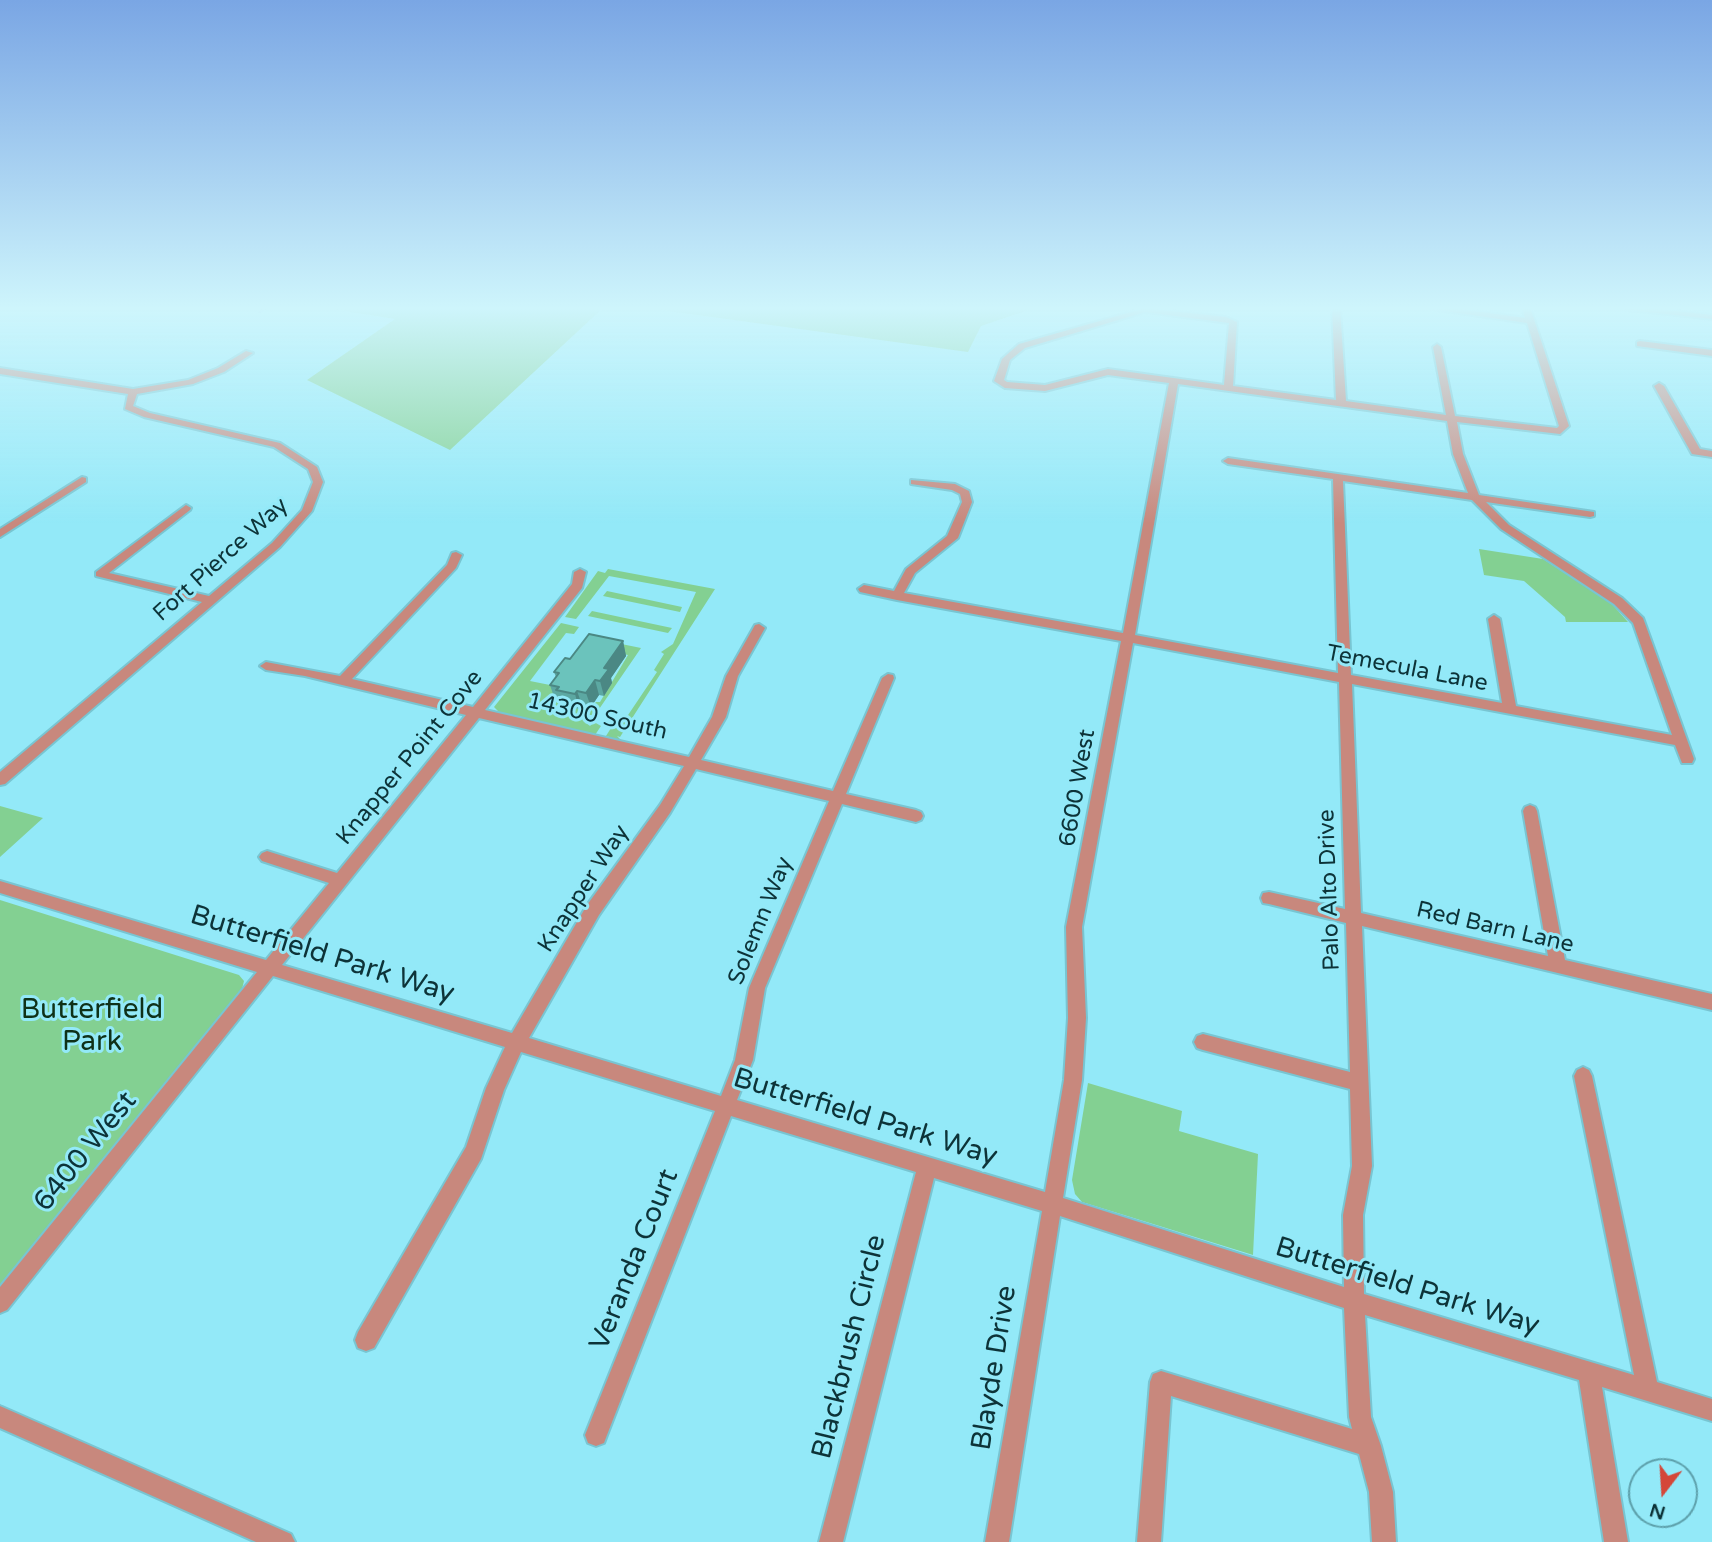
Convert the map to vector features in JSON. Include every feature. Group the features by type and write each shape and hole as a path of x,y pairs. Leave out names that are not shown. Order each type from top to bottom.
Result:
{"street":[{"path":"54,379 133,392 198,379"},
{"path":"1000,379 999,384 1045,388 1081,379"},
{"path":"1159,379 1553,431 1563,429 1549,379"},
{"path":"1228,388 1229,379"},
{"path":"1340,379 1341,403"},
{"path":"1444,379 1458,454 1475,497 1505,527 1618,601 1640,621 1687,759"},
{"name":"6600 West","path":"1052,1204 1076,1048 1073,927 1174,381"},
{"path":"1659,386 1696,452 1712,454"},
{"name":"Fort Pierce Way","path":"0,780 294,528 307,511 318,482 312,467 277,445 146,415 128,407 133,392"},
{"path":"1228,461 1590,514"},
{"path":"0,534 82,480 67,476"},
{"name":"Palo Alto Drive","path":"1338,477 1362,1166 1353,1215 1354,1301 1360,1417 1381,1492 1384,1542"},
{"path":"897,596 910,571 950,541 967,502 965,493 955,487 915,482"},
{"path":"186,508 100,575 211,600"},
{"path":"342,681 452,566 456,555"},
{"name":"Knapper Point Cove","path":"269,970 578,585 580,572"},
{"name":"Temecula Lane","path":"864,589 1679,741"},
{"path":"1494,619 1510,710"},
{"name":"Knapper Way","path":"366,1340 474,1152 495,1088 517,1042 593,910 665,809 693,763 719,717 732,676 759,628"},
{"name":"14300 South","path":"266,666 342,681 916,816"},
{"name":"Solemn Way","path":"726,1105 747,1052 757,988 887,678"},
{"path":"1530,811 1558,966"},
{"path":"267,857 341,880"},
{"name":"Butterfield Park Way","path":"0,887 1052,1204 1354,1301 1712,1410"},
{"name":"Red Barn Lane","path":"1269,898 1712,1002"},
{"name":"6400 West","path":"0,1303 269,970"},
{"path":"1203,1042 1360,1083"},
{"path":"1583,1076 1647,1391"},
{"name":"Veranda Court","path":"596,1435 726,1105"},
{"name":"Blackbrush Circle","path":"831,1542 927,1167"},
{"name":"Blayde Drive","path":"997,1542 1052,1204"},
{"path":"1589,1373 1616,1542"},
{"path":"1149,1542 1161,1382 1370,1446"},
{"path":"0,1417 283,1542"}],"green space":[{"path":"309,379 527,379 450,450"},
{"path":"1479,549 1543,559 1611,603 1628,622 1566,622 1565,617 1524,581 1484,575"},
{"path":"608,569 715,589 620,737 617,736 622,741 606,736 616,720 624,721 657,672 654,670 664,654 661,652 673,644 696,592 609,576 576,619 565,617 598,571 605,573"},
{"path":"607,591 682,607 680,612 603,596"},
{"path":"592,611 672,628 668,633 588,616"},
{"path":"561,623 579,627 574,634 566,633 530,681 555,686 592,638 641,648 595,715 578,715 590,726 594,722 601,726 595,735 499,712 494,707","holes":["593,648 628,655 600,702 596,702 591,708 582,706 579,709 561,705 562,702 554,699"]},
{"path":"0,806 43,818 0,857"},
{"name":"Butterfield Park","path":"0,900 239,975 244,981 242,989 0,1286"},
{"path":"1088,1083 1182,1111 1179,1131 1258,1154 1253,1255 1082,1202 1075,1194 1072,1180"}],"building":[{"path":"589,634 623,641 604,668 609,669 600,681 595,680 586,693 556,690 559,687 550,685 559,673 554,672 565,658 570,659"}]}
